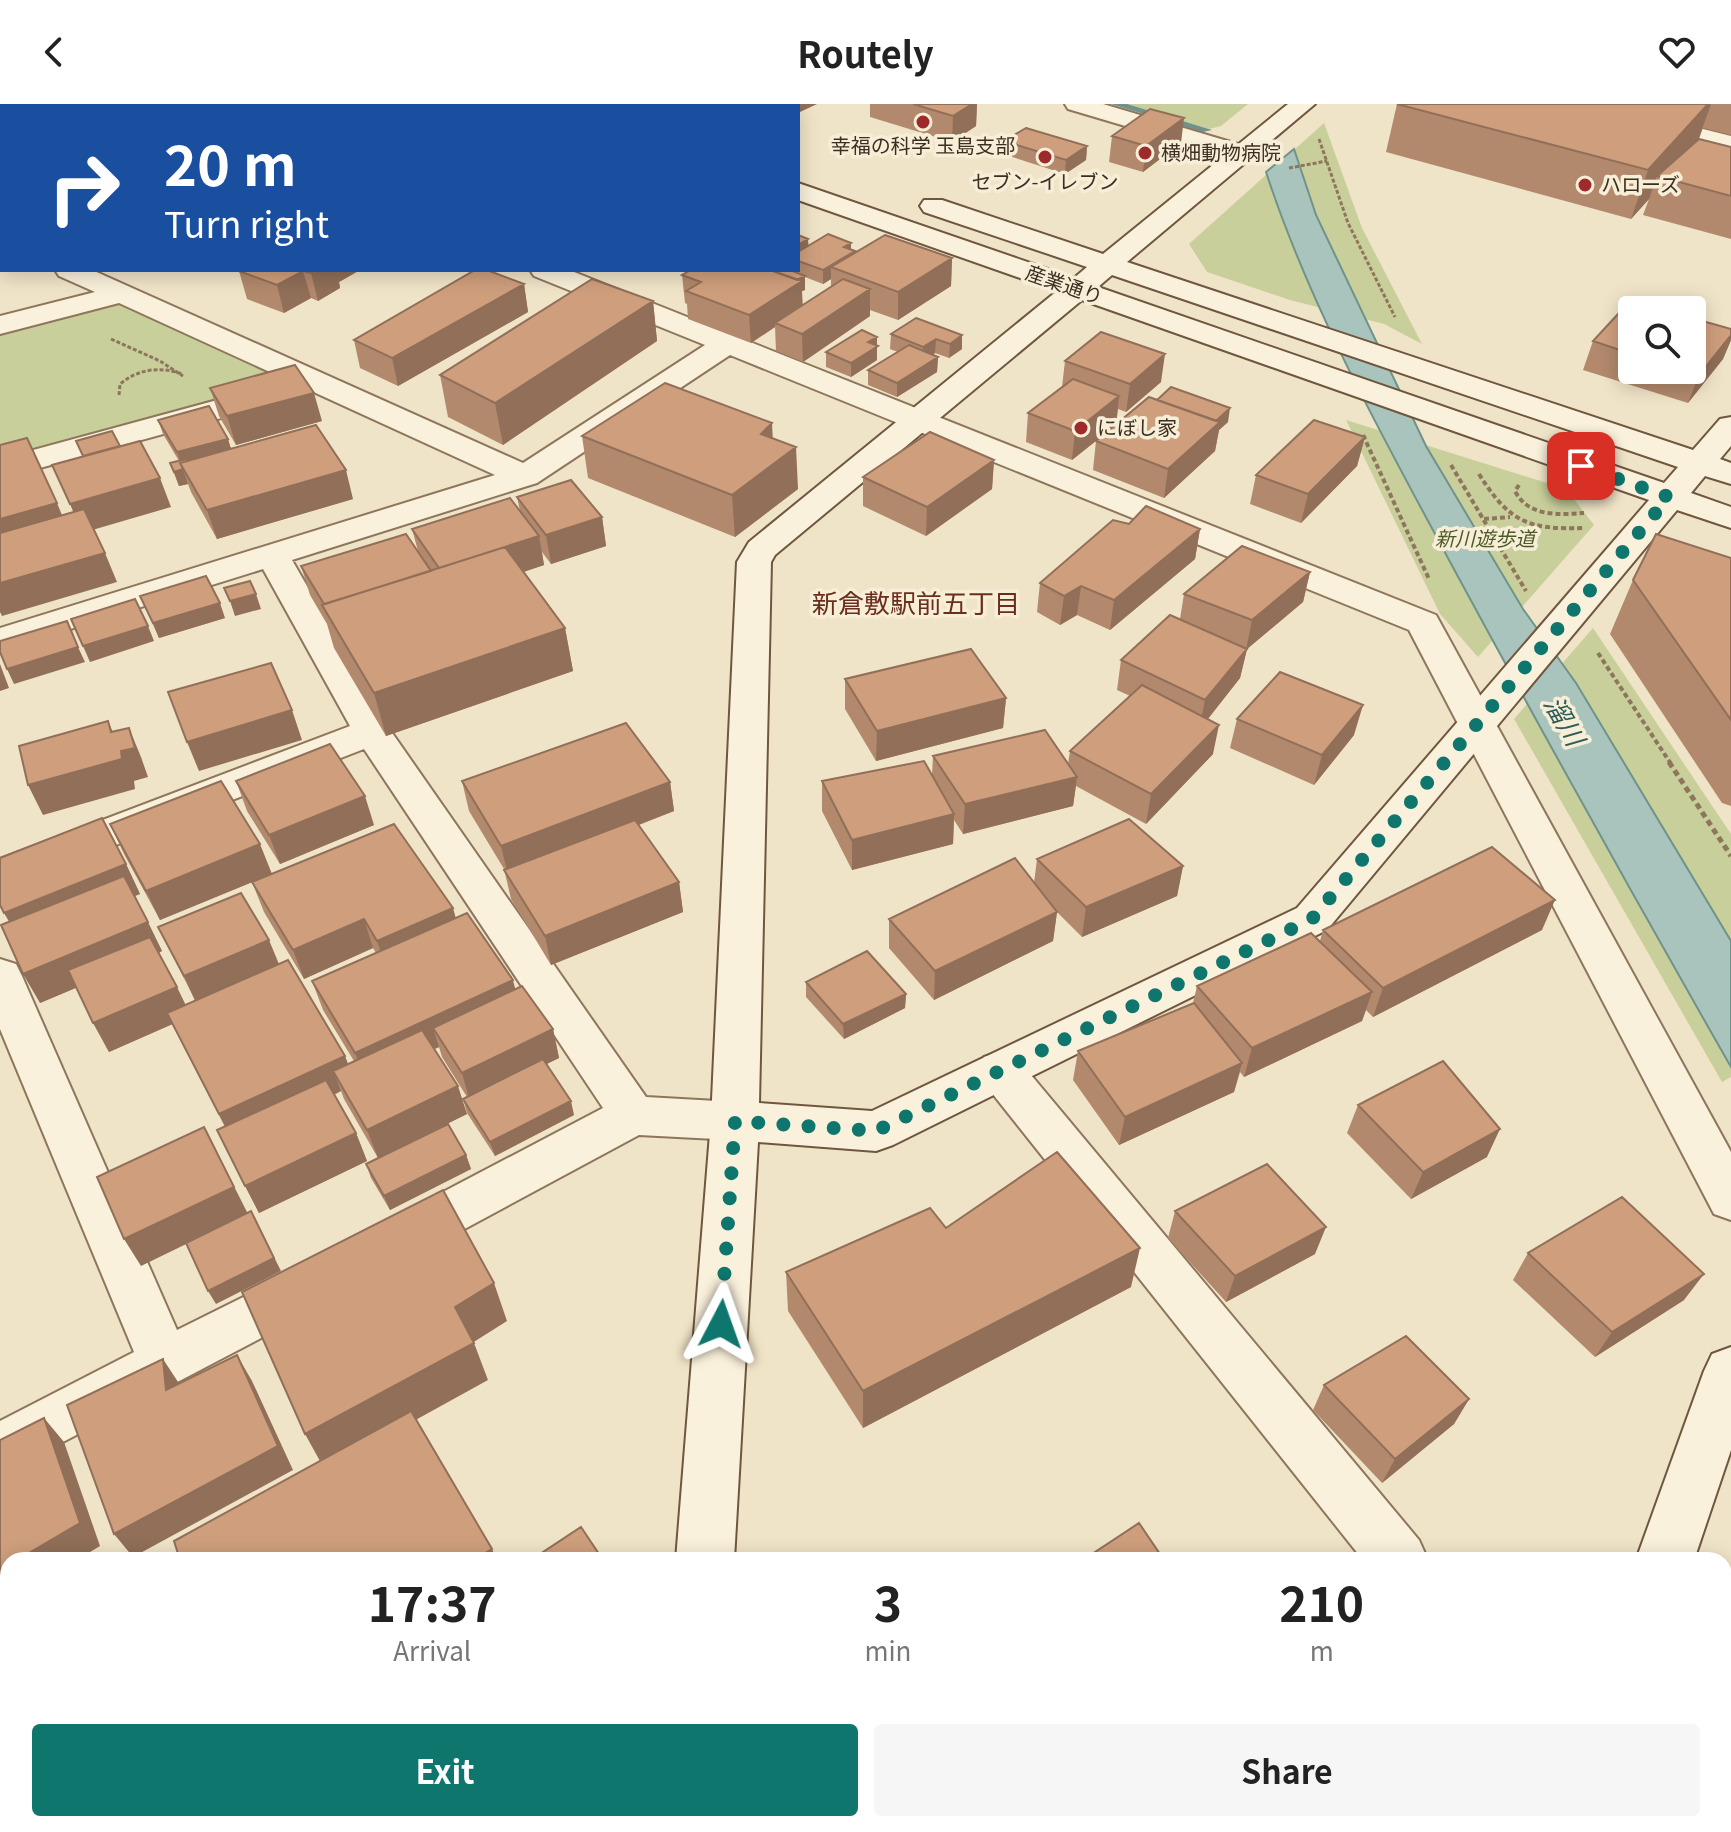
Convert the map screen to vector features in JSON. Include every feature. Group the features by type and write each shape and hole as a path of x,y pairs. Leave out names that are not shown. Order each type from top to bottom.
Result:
{"street":[{"path":"1077,104 1242,153"},
{"path":"1574,104 1645,112 1731,144"},
{"path":"706,1552 735,1121 754,562 761,549 1242,153 1311,120"},
{"name":"産業通り","path":"800,192 1669,497"},
{"name":"産業通り","path":"901,196 1699,463"},
{"path":"73,272 525,476"},
{"path":"549,272 1423,623 1488,707 1731,1199"},
{"path":"0,325 122,294"},
{"path":"0,640 525,476 727,344"},
{"path":"0,469 317,382"},
{"path":"0,1449 633,1115 876,1131 1312,919 1488,707 1731,426"},
{"path":"1699,463 1731,474"},
{"path":"1669,497 1731,518"},
{"path":"272,555 372,732 633,1115"},
{"path":"0,875 372,732"},
{"path":"0,976 165,1364"},
{"path":"1000,1070 1392,1552"},
{"path":"1668,1552 1731,1371"}],"path":[{"path":"1311,120 1348,223 1398,324"},
{"path":"1317,163 1327,161"},
{"path":"1362,434 1433,587"},
{"path":"1445,455 1526,591"},
{"path":"1475,467 1511,517"},
{"path":"1520,482 1515,491 1517,499 1527,507 1559,514 1591,512"},
{"path":"1484,519 1511,517 1535,528 1585,528"},
{"path":"1560,624 1731,856"}],"green space":[{"path":"1124,104 1248,104 1221,126 1209,129"},
{"path":"1324,123 1362,228 1422,344 1384,324 1290,300 1207,272 1189,244"},
{"path":"113,302 292,383 0,462 0,331"},
{"name":"新川遊歩道","path":"1346,420 1566,489 1594,525 1478,657 1440,614"},
{"path":"1593,628 1731,834 1731,1077 1722,1082 1514,719"}],"water":[{"name":"溜川","path":"1294,149 1316,215 1426,446 1523,609 1576,683 1731,941 1731,1067 1484,624 1373,418 1326,321 1266,172"}],"building":[{"path":"913,104 972,104 953,116"},
{"path":"1397,104 1708,104 1648,170"},
{"path":"1150,109 1184,118 1146,146 1112,136"},
{"path":"1026,128 1087,146 1066,160 1004,141"},
{"path":"1699,139 1731,147 1731,196 1657,176"},
{"path":"828,234 851,243 844,247 855,251 823,270 800,262 800,251"},
{"path":"885,235 952,258 898,292 831,267"},
{"path":"242,272 301,272 277,285"},
{"path":"472,272 492,272 524,284 392,358 354,340"},
{"path":"687,272 776,272 802,281 749,315 686,291 701,282 682,275"},
{"path":"775,272 795,272 805,276 797,280"},
{"path":"592,279 653,301 495,403 440,375"},
{"path":"843,279 870,289 802,334 775,323"},
{"path":"1618,314 1618,349 1593,341"},
{"path":"916,318 962,335 950,344 936,339 923,347 891,334"},
{"path":"1706,322 1731,329 1731,335 1706,366"},
{"path":"862,330 877,337 868,342 878,346 851,363 826,352"},
{"path":"1101,332 1165,354 1130,384 1065,361"},
{"path":"909,345 938,357 897,383 868,370"},
{"path":"295,365 314,393 227,416 210,388"},
{"path":"1073,379 1119,396 1075,431 1028,413"},
{"path":"665,383 772,423 761,434 796,447 732,495 582,436"},
{"path":"1171,387 1230,408 1216,421 1157,400"},
{"path":"1149,397 1220,422 1168,469 1096,441"},
{"path":"209,406 228,439 177,452 158,420"},
{"path":"1314,420 1365,437 1308,494 1256,475"},
{"path":"316,425 346,470 207,510 180,463"},
{"path":"112,431 120,446 83,456 76,441"},
{"path":"930,432 994,460 927,507 863,477"},
{"path":"27,438 57,503 0,519 0,445"},
{"path":"140,441 160,478 70,504 52,465"},
{"path":"231,448 180,463 183,469 174,472 170,463"},
{"path":"571,480 602,517 546,535 517,497"},
{"path":"510,498 539,536 439,568 412,529"},
{"path":"1146,506 1200,529 1114,600 1081,586 1064,596 1040,583 1113,520 1129,524"},
{"path":"84,509 105,553 0,583 0,533"},
{"path":"406,534 431,571 324,604 301,566"},
{"path":"1656,534 1731,558 1731,720 1633,580"},
{"path":"1242,546 1310,572 1252,620 1184,594"},
{"path":"505,547 565,628 374,693 322,605"},
{"path":"206,576 220,603 153,623 140,596"},
{"path":"250,581 256,594 230,601 224,588"},
{"path":"135,599 148,626 83,646 71,619"},
{"path":"1170,615 1247,649 1205,700 1121,660"},
{"path":"67,621 78,647 7,669 0,652 0,641"},
{"path":"971,649 1006,698 877,731 845,679"},
{"path":"271,663 292,710 187,742 168,692"},
{"path":"1280,672 1363,705 1322,755 1237,719"},
{"path":"1142,685 1219,725 1151,794 1070,751"},
{"path":"108,721 111,732 129,728 135,748 121,751 122,759 28,785 19,746"},
{"path":"626,723 670,782 501,846 462,781"},
{"path":"1045,730 1077,777 965,804 933,756"},
{"path":"330,744 365,796 269,835 236,781"},
{"path":"924,761 954,814 852,840 822,781"},
{"path":"221,781 260,844 146,891 110,824"},
{"path":"102,818 126,864 4,913 0,905 0,858"},
{"path":"1129,819 1183,866 1086,907 1037,859"},
{"path":"635,820 679,882 545,936 504,870"},
{"path":"394,824 453,908 377,941 364,919 293,950 252,882"},
{"path":"1492,847 1555,900 1383,988 1323,930"},
{"path":"1015,858 1057,912 935,971 889,919"},
{"path":"124,876 148,922 23,974 1,925"},
{"path":"241,893 269,940 184,976 158,927"},
{"path":"467,913 513,980 355,1053 312,981"},
{"path":"1311,933 1372,992 1252,1048 1197,986"},
{"path":"150,937 177,987 93,1023 68,970"},
{"path":"867,951 906,994 843,1024 806,982"},
{"path":"288,960 345,1056 219,1114 167,1013"},
{"path":"522,986 553,1029 462,1073 433,1028"},
{"path":"1194,1003 1242,1063 1125,1117 1078,1051"},
{"path":"422,1030 458,1086 367,1130 333,1071"},
{"path":"543,1059 571,1101 490,1142 463,1099"},
{"path":"1443,1061 1500,1129 1423,1172 1358,1105"},
{"path":"326,1080 356,1133 245,1186 217,1130"},
{"path":"448,1124 466,1155 384,1196 366,1164"},
{"path":"204,1127 234,1187 124,1239 97,1177"},
{"path":"1057,1152 1140,1248 863,1391 786,1272 930,1208 946,1228"},
{"path":"1267,1164 1326,1227 1235,1276 1175,1211"},
{"path":"443,1190 494,1283 455,1307 474,1343 305,1434 242,1292"},
{"path":"1622,1197 1704,1274 1612,1332 1528,1253"},
{"path":"251,1211 274,1258 208,1291 186,1243"},
{"path":"1406,1336 1469,1399 1395,1459 1324,1385"},
{"path":"237,1355 278,1446 114,1534 67,1405 163,1359 166,1390"},
{"path":"411,1411 492,1549 487,1552 177,1552 174,1541"},
{"path":"44,1418 80,1523 31,1552 0,1552 0,1440"},
{"path":"1139,1523 1159,1552 1095,1552"},
{"path":"581,1527 598,1552 543,1552"}],"waterway":[{"path":"1116,104 1207,130"}],"place":[{"name":"幸福の科学 玉島支部","path":"923,122"},
{"name":"横畑動物病院","path":"1145,153"},
{"name":"セブン-イレブン","path":"1045,157"},
{"name":"ハローズ","path":"1585,185"},
{"name":"にぼし家","path":"1081,428"}],"district":[{"name":"新倉敷駅前五丁目","path":"916,604"}],"route":[{"path":"721,1324 735,1121 876,1131 1312,919 1669,497 1581,466"}]}
